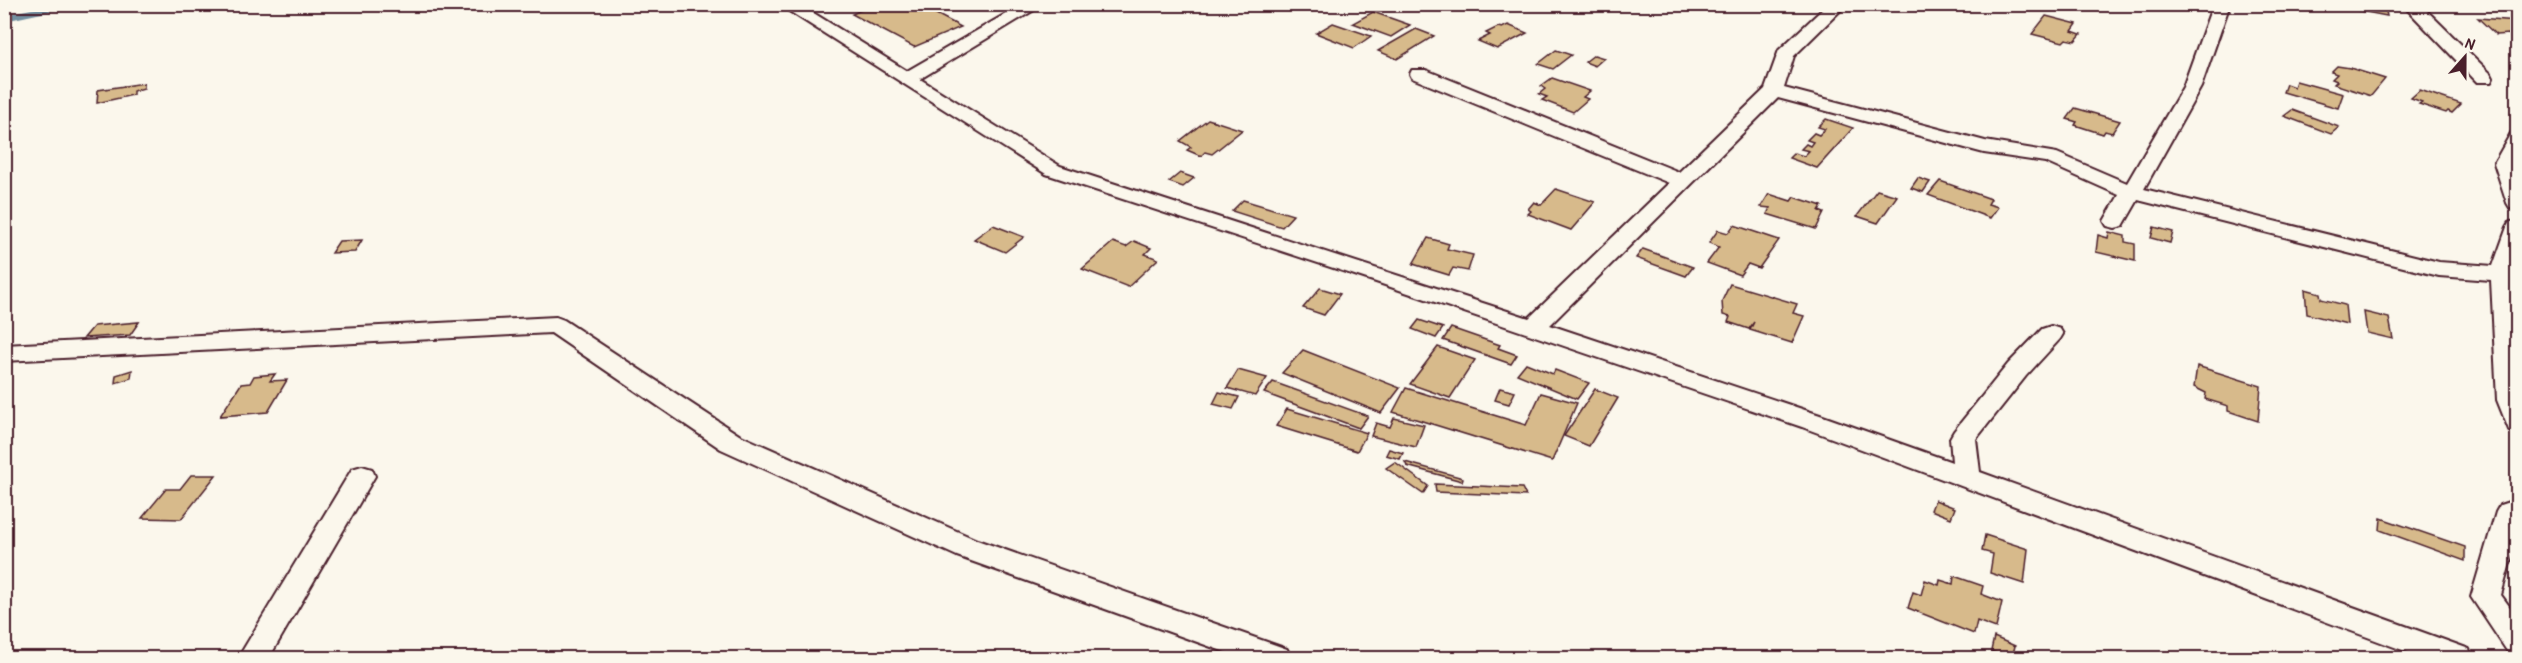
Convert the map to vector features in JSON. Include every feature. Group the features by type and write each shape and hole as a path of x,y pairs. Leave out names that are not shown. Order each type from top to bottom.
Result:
{"street":[{"path":"786,4 1053,170 1810,421 2458,658"},
{"path":"907,79 1036,4"},
{"path":"1533,328 1774,91 1785,54 1839,4"},
{"path":"2115,221 2192,87 2222,4"},
{"path":"2410,4 2484,78"},
{"path":"1419,74 1683,181"},
{"path":"1774,91 1984,147 2050,157 2130,192 2439,269 2502,274"},
{"path":"2517,136 2504,163 2517,203"},
{"path":"2517,227 2502,274 2510,400 2517,424"},
{"path":"4,352 556,325 730,442 967,548 1276,658"},
{"path":"1967,478 1963,438 2016,370 2051,334"},
{"path":"253,658 362,477"},
{"path":"2517,509 2510,512 2486,597 2517,642"}],"building":[{"path":"864,4 917,4 961,27 914,47 852,14 868,7"},
{"path":"2339,4 2385,7 2387,16 2339,7"},
{"path":"2470,4 2515,4 2517,6 2511,6 2515,9"},
{"path":"1373,12 1410,25 1391,37 1353,23"},
{"path":"2046,16 2077,24 2072,31 2081,34 2075,41 2066,39 2063,42 2032,34"},
{"path":"2478,18 2518,21 2518,40 2508,34 2496,35"},
{"path":"1333,23 1371,36 1354,48 1316,33"},
{"path":"1508,25 1527,33 1497,49 1478,41 1490,35 1486,33"},
{"path":"1416,29 1434,36 1397,59 1378,51"},
{"path":"1556,50 1571,55 1553,69 1538,64"},
{"path":"1594,55 1604,58 1595,66 1585,62"},
{"path":"2337,66 2385,79 2371,96 2334,84 2337,81 2332,79 2337,74 2331,72"},
{"path":"1552,78 1590,91 1583,97 1588,99 1573,112 1542,100 1547,97 1539,94 1545,89 1541,86"},
{"path":"2296,81 2343,94 2338,108 2283,92 2286,84 2294,87"},
{"path":"144,83 144,88 133,91 133,95 97,103 98,90"},
{"path":"2420,90 2461,104 2452,113 2448,111 2446,113 2419,104 2422,102 2411,98"},
{"path":"2075,108 2120,121 2112,133 2105,131 2103,134 2075,125 2077,122 2067,119"},
{"path":"2292,110 2339,127 2331,134 2284,116"},
{"path":"1208,119 1242,130 1212,154 1205,152 1201,156 1187,150 1191,147 1180,141"},
{"path":"1826,119 1853,128 1817,168 1789,158 1794,153 1804,156 1809,151 1801,149 1806,144 1810,146 1813,142 1807,140 1814,133 1819,135 1825,129 1818,127"},
{"path":"1180,173 1194,178 1183,187 1169,182"},
{"path":"1918,178 1930,182 1923,192 1911,188"},
{"path":"1940,181 1991,199 1988,204 1998,207 1990,218 1928,195"},
{"path":"1556,189 1595,202 1571,230 1528,214 1531,211 1528,209 1534,202 1541,205"},
{"path":"1877,190 1897,196 1878,223 1857,216"},
{"path":"1769,194 1791,201 1794,197 1822,206 1819,211 1824,213 1816,229 1767,214 1770,208 1761,207"},
{"path":"1243,200 1293,215 1282,227 1232,211"},
{"path":"993,225 1024,237 1005,252 974,239"},
{"path":"1734,225 1779,240 1759,268 1748,264 1740,275 1707,263 1719,247 1709,243 1718,230 1728,233"},
{"path":"2154,227 2173,232 2170,243 2151,238"},
{"path":"2109,232 2125,236 2125,242 2135,244 2135,261 2096,252 2098,235 2108,238"},
{"path":"1428,238 1449,244 1447,249 1473,255 1468,271 1453,268 1449,275 1413,264"},
{"path":"362,240 355,252 331,253 339,241"},
{"path":"1134,241 1151,248 1145,254 1158,259 1128,287 1082,269 1113,242 1126,247"},
{"path":"1643,249 1693,267 1686,276 1636,258"},
{"path":"1730,284 1797,304 1793,313 1804,316 1792,343 1750,330 1754,322 1749,329 1728,322 1730,317 1723,315 1722,301"},
{"path":"1320,288 1340,294 1324,315 1303,308"},
{"path":"2305,289 2320,293 2321,299 2345,305 2347,324 2307,314"},
{"path":"2364,312 2389,318 2393,339 2367,333"},
{"path":"1419,320 1443,328 1436,338 1412,329"},
{"path":"139,322 130,335 84,338 94,326"},
{"path":"1451,328 1500,345 1498,348 1517,355 1511,364 1443,340"},
{"path":"1438,347 1475,360 1450,398 1410,384"},
{"path":"1303,350 1400,388 1381,413 1282,373"},
{"path":"1526,363 1553,374 1555,370 1589,383 1577,399 1517,374"},
{"path":"2197,366 2261,386 2258,421 2228,411 2228,406 2205,399 2206,393 2194,387"},
{"path":"132,370 131,378 115,383 116,375"},
{"path":"1238,370 1267,378 1255,396 1227,388"},
{"path":"275,374 270,381 287,380 268,412 220,416 241,384 250,383 254,376"},
{"path":"1273,382 1368,416 1359,428 1264,393"},
{"path":"1406,388 1526,425 1541,393 1577,403 1552,461 1393,412"},
{"path":"1500,388 1515,392 1509,404 1495,400"},
{"path":"1595,389 1618,398 1589,446 1564,436"},
{"path":"1219,392 1239,397 1233,409 1213,404"},
{"path":"1287,409 1367,433 1357,451 1276,426"},
{"path":"1394,418 1424,425 1416,447 1371,436 1376,423 1390,427"},
{"path":"1389,449 1403,453 1400,459 1386,455"},
{"path":"1395,462 1428,486 1423,494 1386,468"},
{"path":"1405,462 1463,478 1462,481 1407,466"},
{"path":"191,475 216,475 181,519 142,518 166,489 180,489"},
{"path":"1435,484 1522,488 1526,496 1436,492"},
{"path":"1935,500 1955,508 1951,518 1931,510"},
{"path":"2381,518 2465,547 2465,561 2380,530"},
{"path":"1985,535 2028,549 2024,584 1990,573 1993,554 1982,551"},
{"path":"1954,576 1983,586 1981,594 2002,602 1996,628 1977,621 1974,634 1908,608 1913,592 1921,595 1925,580 1939,585 1940,580 1953,584"},
{"path":"1994,637 2015,646 2012,658 1991,651"}],"waterway":[{"path":"4,18 69,4"}]}
